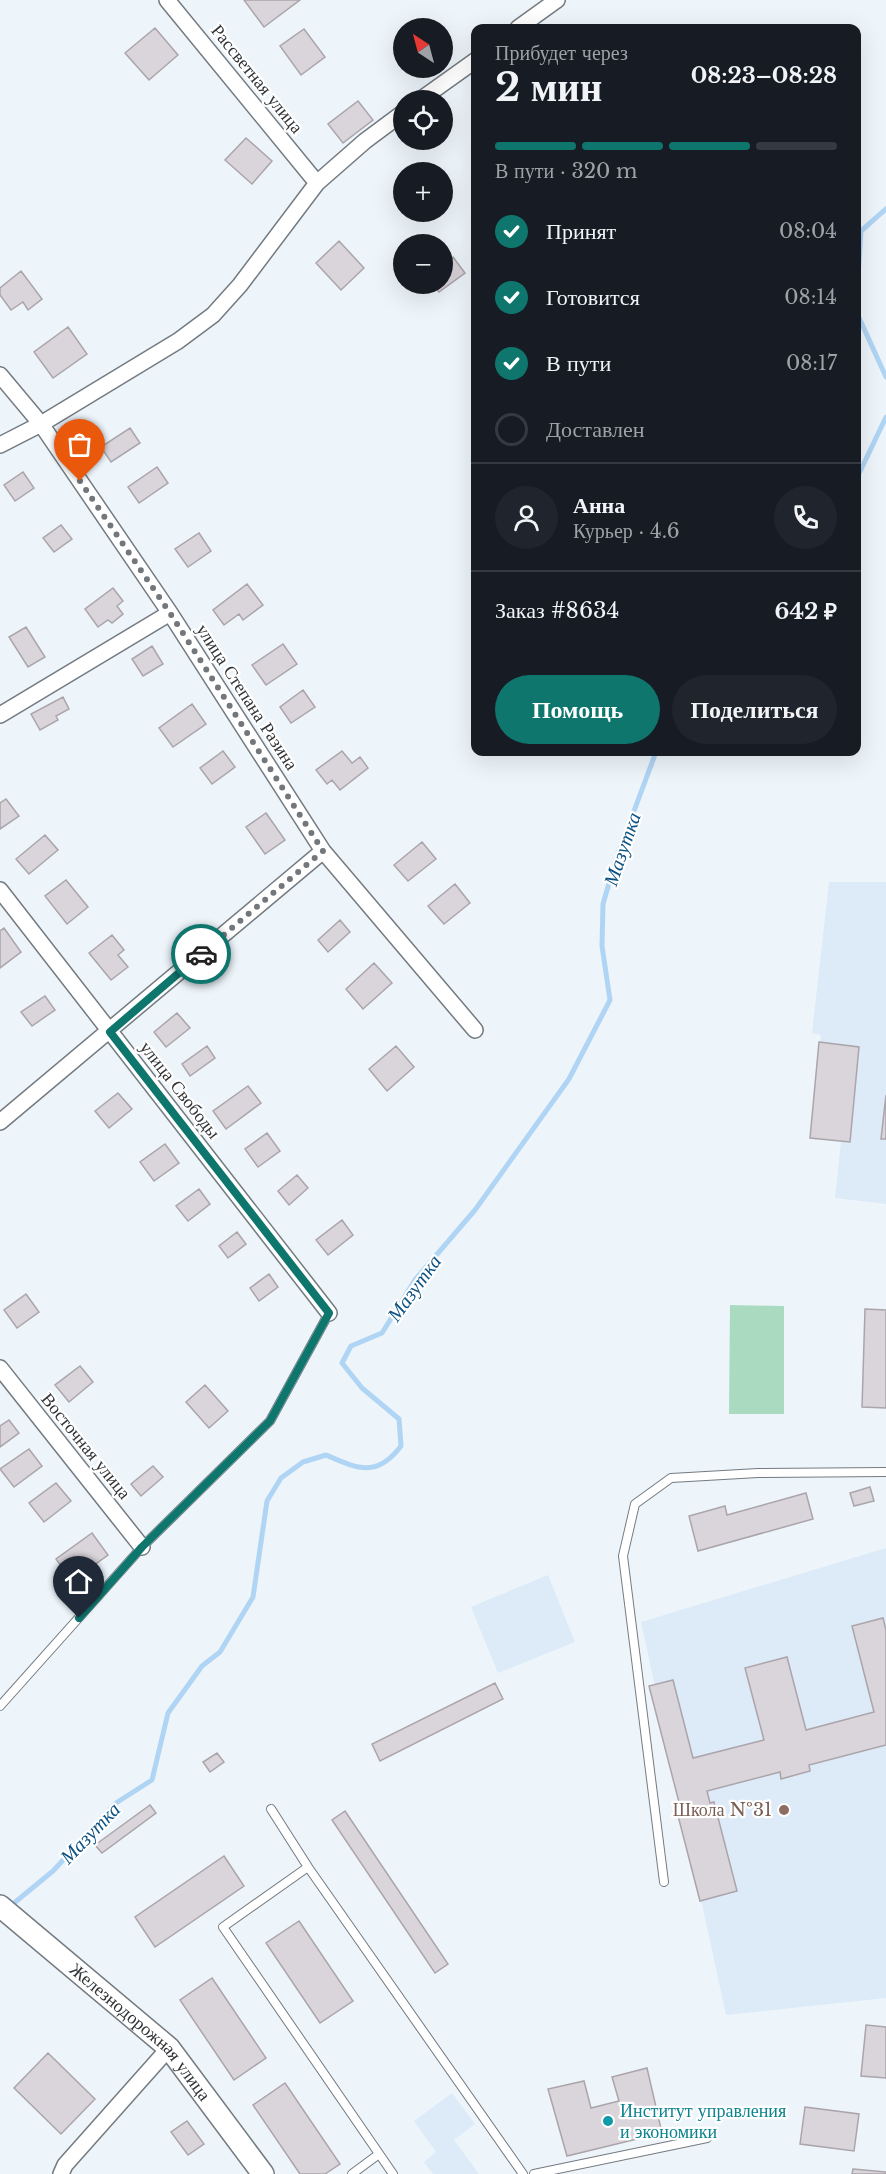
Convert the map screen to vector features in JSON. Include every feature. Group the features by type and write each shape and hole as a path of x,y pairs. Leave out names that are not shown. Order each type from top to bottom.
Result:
{"street":[{"name":"Рассветная улица","path":"167,0 317,183"},
{"path":"524,24 557,0"},
{"path":"434,90 471,64"},
{"path":"0,445 41,424 178,341 213,315 240,285 317,183 393,120"},
{"name":"улица Степана Разина","path":"0,375 41,424 170,613 323,851 475,1030"},
{"path":"0,715 170,613"},
{"path":"0,1122 323,851"},
{"name":"улица Свободы","path":"0,890 329,1313"},
{"name":"Восточная улица","path":"0,1368 142,1547"},
{"name":"Железнодорожная улица","path":"0,1906 169,2048 263,2174"},
{"path":"61,2174 65,2165 169,2048"}],"lane":[{"path":"0,1706 142,1547 270,1421 329,1313"},
{"path":"664,1882 623,1556 635,1504 671,1478 758,1473 886,1472"},
{"path":"271,1809 308,1867 523,2174"},
{"path":"308,1867 224,1927 393,2174"},
{"path":"534,2174 707,2138"},
{"path":"352,2174 379,2154"}],"shaded area":[{"path":"829,882 886,882 886,1204 835,1198 841,1142 810,1138 821,1035 812,1033"},
{"name":"Школа №31","path":"886,1548 886,1998 726,2015 641,1622"},
{"path":"548,1575 575,1642 498,1673 471,1607"},
{"path":"452,2093 475,2124 454,2140 479,2174 433,2174 424,2162 436,2152 414,2121"}],"green space":[{"path":"730,1305 784,1306 784,1414 729,1414"}],"building":[{"path":"244,0 300,0 264,27"},
{"path":"155,28 178,55 149,80 125,53"},
{"path":"304,29 325,57 301,75 280,46"},
{"path":"358,101 373,120 343,143 328,124"},
{"path":"246,138 272,161 252,184 225,160"},
{"path":"339,241 364,268 341,290 316,263"},
{"path":"453,257 465,273 453,282"},
{"path":"21,271 42,299 28,310 23,302 11,310 0,295 0,288"},
{"path":"68,327 87,354 53,378 34,352"},
{"path":"130,428 140,443 111,462 101,447"},
{"path":"157,467 168,483 139,503 128,487"},
{"path":"23,472 34,488 15,501 4,485"},
{"path":"61,525 72,539 54,552 43,538"},
{"path":"199,533 211,551 188,567 175,549"},
{"path":"247,584 263,605 243,620 239,614 224,625 213,610"},
{"path":"113,588 123,601 117,606 123,614 112,623 108,620 98,627 85,609"},
{"path":"26,627 45,657 28,667 9,637"},
{"path":"283,644 297,664 266,685 252,665"},
{"path":"152,646 163,664 143,676 132,659"},
{"path":"303,690 315,707 291,723 280,707"},
{"path":"63,697 69,709 56,716 58,720 40,730 31,714"},
{"path":"192,704 206,724 173,747 159,728"},
{"path":"223,751 235,767 212,784 200,768"},
{"path":"342,751 352,763 360,757 368,768 340,790 332,780 327,784 316,770"},
{"path":"6,799 19,816 0,829 0,803"},
{"path":"266,813 285,840 265,854 246,827"},
{"path":"45,835 58,850 29,874 16,859"},
{"path":"422,842 436,859 408,881 394,865"},
{"path":"66,880 88,907 67,924 45,896"},
{"path":"455,884 470,903 444,924 428,906"},
{"path":"340,920 350,932 328,952 318,940"},
{"path":"4,928 21,952 0,968 0,931"},
{"path":"112,935 124,950 118,955 128,967 111,980 89,953"},
{"path":"374,963 392,983 363,1009 346,989"},
{"path":"45,996 55,1010 32,1026 21,1012"},
{"path":"177,1013 190,1028 166,1047 154,1032"},
{"path":"819,1042 859,1047 850,1142 810,1138"},
{"path":"207,1046 215,1058 190,1076 182,1064"},
{"path":"396,1046 414,1067 387,1091 369,1069"},
{"path":"248,1086 261,1103 226,1129 213,1111"},
{"path":"118,1093 132,1109 109,1128 95,1111"},
{"path":"886,1095 886,1139 881,1139"},
{"path":"267,1133 280,1151 258,1167 245,1149"},
{"path":"165,1144 179,1163 154,1181 140,1162"},
{"path":"297,1175 308,1188 289,1205 278,1191"},
{"path":"199,1189 210,1204 188,1221 176,1206"},
{"path":"342,1220 353,1235 328,1255 316,1240"},
{"path":"237,1232 246,1244 228,1258 219,1246"},
{"path":"269,1274 278,1287 259,1301 250,1288"},
{"path":"26,1294 39,1312 17,1328 4,1310"},
{"path":"865,1309 886,1310 886,1408 862,1407"},
{"path":"80,1366 93,1382 69,1402 55,1385"},
{"path":"205,1385 228,1411 209,1428 186,1402"},
{"path":"9,1420 19,1433 0,1447 0,1426"},
{"path":"29,1449 42,1466 14,1487 0,1469"},
{"path":"153,1466 163,1477 141,1496 131,1484"},
{"path":"56,1483 71,1501 44,1522 29,1503"},
{"path":"870,1487 874,1501 854,1506 850,1493"},
{"path":"806,1493 813,1519 698,1551 689,1516 725,1506 727,1515"},
{"path":"92,1533 108,1555 72,1581 56,1559"},
{"path":"883,1618 886,1630 886,1745 809,1765 810,1771 781,1779 780,1772 707,1791 710,1803 714,1802 737,1891 700,1901 677,1812 681,1810 649,1686 673,1680 693,1758 764,1740 745,1668 787,1657 806,1730 874,1712 852,1626"},
{"path":"495,1683 503,1699 380,1761 372,1744"},
{"path":"217,1753 224,1762 210,1772 203,1762"},
{"path":"150,1805 156,1813 102,1853 95,1845"},
{"path":"345,1811 448,1964 435,1973 332,1820"},
{"path":"224,1856 244,1886 155,1947 135,1917"},
{"path":"299,1921 353,2001 320,2023 266,1943"},
{"path":"212,1978 266,2058 234,2080 180,2000"},
{"path":"866,2025 886,2027 886,2078 861,2076"},
{"path":"48,2053 95,2099 61,2134 14,2088"},
{"name":"Институт управления и экономики","path":"647,2068 662,2133 567,2156 548,2089 584,2081 591,2108 619,2101 612,2077"},
{"path":"285,2083 340,2164 325,2174 300,2174 253,2105"},
{"path":"805,2107 859,2114 854,2151 800,2144"},
{"path":"187,2121 204,2144 188,2155 171,2132"},
{"path":"853,2169 886,2172 886,2174 852,2174"}],"waterway":[{"name":"Мазутка","path":"861,231 886,209"},
{"name":"Мазутка","path":"861,322 886,377"},
{"name":"Мазутка","path":"861,470 886,417"},
{"name":"Мазутка","path":"8,1908 53,1871 116,1803 152,1780 168,1713 202,1666 220,1652 253,1597 267,1501 281,1478 303,1462 326,1455 357,1467 375,1467 384,1463 401,1446 399,1419 362,1388 342,1363 351,1346 382,1333 415,1280 475,1210 569,1079 610,1000 602,946 603,904 615,862 655,756"}],"way so far":[{"path":"80,481 170,613 323,851 201,954"}],"place":[{"name":"Школа №31","path":"784,1810"},
{"name":"Институт управления и экономики","path":"608,2121"}],"route":[{"path":"79,1618 142,1547 270,1421 329,1313 110,1032 201,954"}]}
